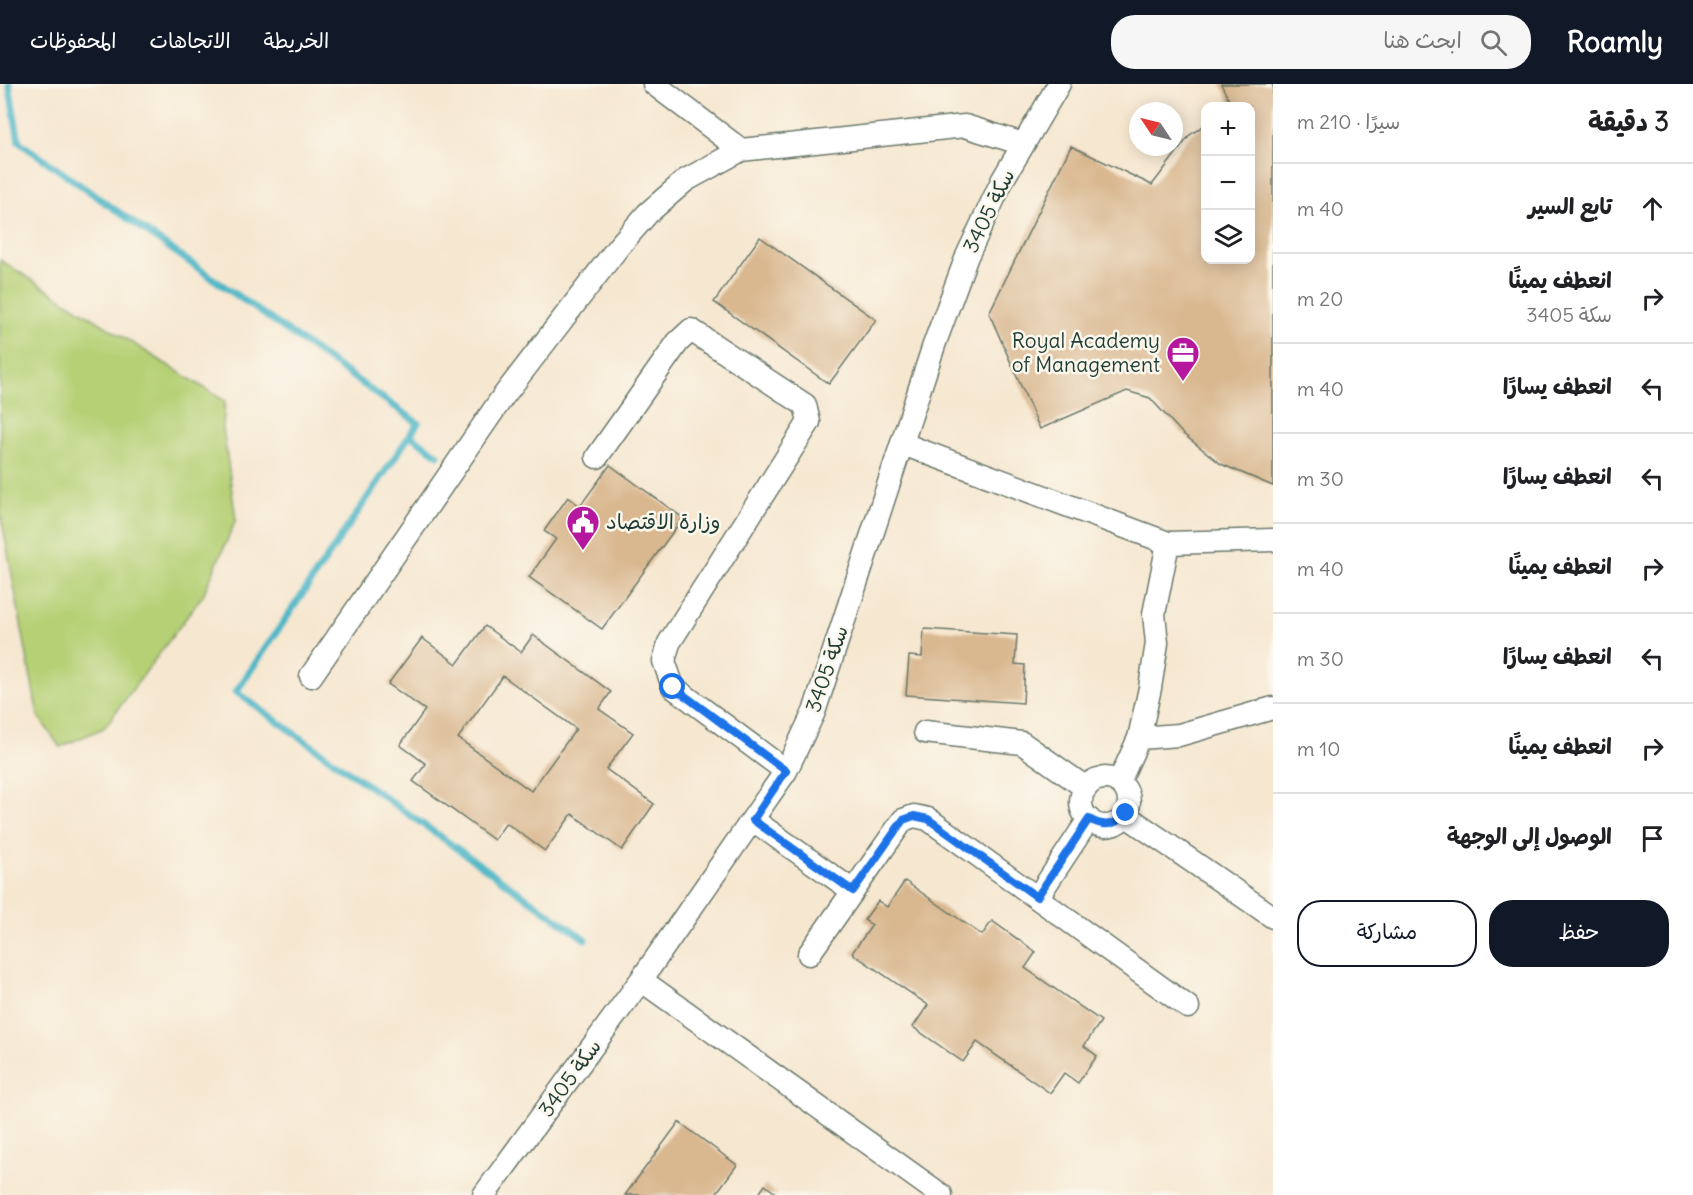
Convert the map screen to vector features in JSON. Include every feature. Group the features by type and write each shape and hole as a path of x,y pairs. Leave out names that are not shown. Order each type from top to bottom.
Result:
{"street":[{"path":"654,84 741,150"},
{"name":"سكة 3405","path":"484,1195 641,980 786,771 814,712 934,345 967,256 1003,179 1059,84"},
{"path":"311,676 502,398 619,246 648,213 686,180 741,150 965,126 1023,144"},
{"path":"597,457 678,342 691,330 805,405 809,422 669,643 664,661 673,687 786,771"},
{"path":"903,444 1168,543 1273,540"},
{"path":"1119,782 1139,738 1157,644 1154,614 1168,543"},
{"path":"1139,738 1179,735 1273,708"},
{"path":"925,732 1022,743 1086,788"},
{"path":"1100,778 1110,778 1119,782 1126,788 1129,798 1129,806 1125,815 1118,822 1110,825 1100,825 1089,819 1082,805 1082,796 1086,788 1100,778"},
{"path":"1125,815 1273,917"},
{"path":"809,954 903,820 914,816 928,819 1188,1007"},
{"path":"1037,897 1089,819"},
{"path":"753,820 853,891"},
{"path":"641,980 941,1195"}],"green space":[{"path":"0,260 225,401 223,428 236,520 203,595 104,728 60,747 38,716 0,510"}],"building":[{"path":"1221,84 1273,84 1273,486 1221,464 1182,433 1150,398 1127,391 1040,429 989,313 1071,146 1152,185 1174,156 1183,156 1183,144 1190,135 1201,127 1201,264 1255,264 1255,102 1230,102"},
{"path":"760,237 876,320 829,384 714,302"},
{"path":"610,465 683,518 602,629 529,577 556,539 544,531 568,497 580,506"},
{"path":"485,626 521,652 533,635 611,692 599,709 633,733 606,769 654,804 622,850 572,814 545,851 506,823 494,840 413,781 426,764 400,745 425,710 388,684 422,638 457,664","holes":["503,676 576,729 531,791 458,738"]},
{"path":"924,629 1017,635 1015,664 1025,665 1023,703 906,695 909,656 922,657"},
{"path":"905,881 982,935 992,921 1036,952 1025,968 1101,1021 1084,1046 1097,1056 1078,1083 1064,1073 1050,1093 977,1042 963,1062 913,1027 928,1005 852,953 872,925 864,920 878,901 887,907"},
{"path":"679,1122 737,1165 715,1195 625,1195"},
{"path":"765,1185 778,1195 758,1195"}],"waterway":[{"path":"9,84 19,142 418,423 410,435 438,455"},
{"path":"410,435 236,692 585,939"}],"place":[{"name":"Royal Academy of Management","path":"1183,382"},
{"name":"وزارة الاقتصاد","path":"583,551"}],"route":[{"path":"673,687 786,771 753,820 853,891 903,820 914,816 928,819 1037,897 1089,819 1100,825 1110,825 1118,822 1126,813"}]}
